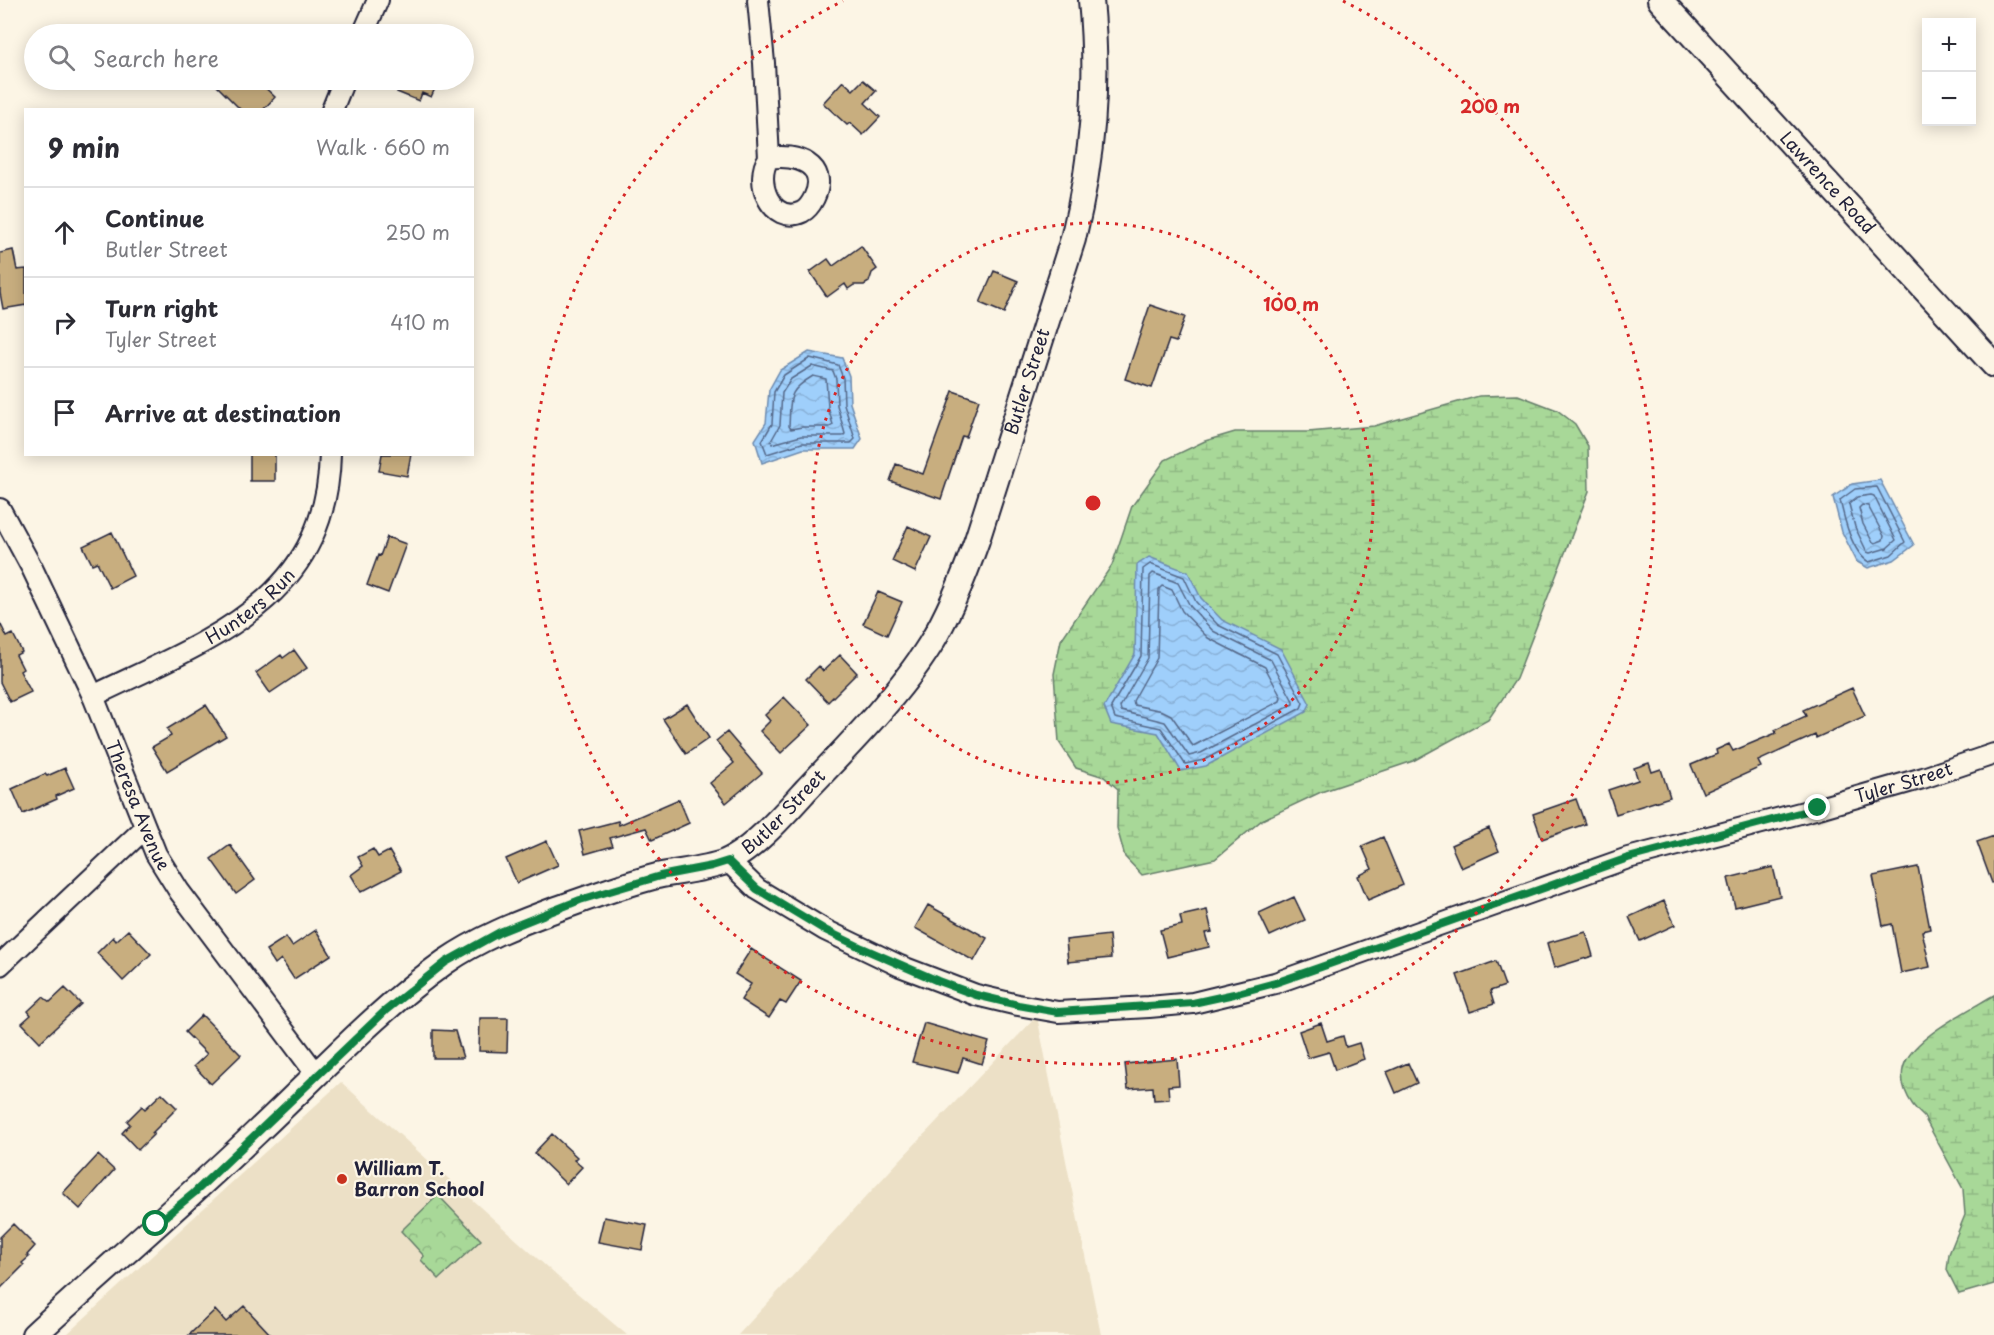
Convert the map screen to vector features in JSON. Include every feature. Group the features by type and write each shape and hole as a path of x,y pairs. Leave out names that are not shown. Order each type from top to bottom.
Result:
{"street":[{"path":"367,24 378,0"},
{"path":"758,0 769,158"},
{"name":"Butler Street","path":"34,1335 194,1193 417,983 472,945 535,917 624,886 728,861 742,852 788,810 907,677 929,646 962,583 1060,281 1084,196 1094,110 1095,66 1091,0"},
{"name":"Lawrence Road","path":"1660,0 1994,365"},
{"path":"333,108 341,90"},
{"name":"Hunters Run","path":"93,696 210,640 246,617 270,596 293,570 315,534 327,492 330,456"},
{"name":"Theresa Avenue","path":"0,509 32,568 93,696 156,854 179,891 317,1075"},
{"name":"Tyler Street","path":"728,861 757,889 825,930 900,966 976,995 1058,1012 1149,1007 1193,1003 1275,983 1628,858 1860,796 1994,754"},
{"path":"0,965 145,828"}],"shaded area":[{"path":"1037,1016 1101,1335 738,1335 899,1161"},
{"name":"William T. Barron School","path":"341,1082 558,1277 627,1335 66,1335"}],"green space":[{"path":"1518,395 1557,410 1575,424 1588,446 1589,491 1516,679 1488,720 1413,761 1321,792 1262,820 1215,859 1142,875 1125,857 1117,828 1118,789 1104,777 1076,768 1059,742 1054,674 1061,640 1112,565 1132,506 1165,460 1205,441 1235,432 1308,432 1374,426 1479,396"},
{"path":"1994,995 1994,1284 1959,1294 1947,1270 1949,1254 1965,1215 1963,1189 1924,1117 1908,1098 1902,1075 1907,1059 1923,1041 1946,1023"},
{"path":"438,1195 481,1240 439,1279 421,1260 424,1256 401,1231"}],"water":[{"path":"809,352 842,358 849,376 850,403 862,439 855,449 803,449 762,463 755,440 766,423 769,390 780,370"},
{"path":"1880,480 1914,545 1894,560 1868,568 1857,562 1842,532 1833,497 1852,484"},
{"path":"1149,557 1188,572 1201,598 1222,620 1281,649 1310,704 1306,712 1206,766 1181,771 1158,733 1111,724 1104,707 1135,654 1137,565"}],"building":[{"path":"863,80 876,91 865,103 880,117 863,135 850,123 847,125 823,103 843,81 853,90"},
{"path":"221,90 268,90 275,97 265,108 239,108"},
{"path":"398,90 434,90 431,97 422,93 419,101 397,92"},
{"path":"861,246 877,269 872,273 869,282 864,285 854,285 848,289 845,284 827,297 810,272 828,259 833,266"},
{"path":"13,250 17,270 24,269 24,305 3,309 0,293 0,253"},
{"path":"994,271 1018,281 1004,313 980,303"},
{"path":"1150,305 1185,317 1176,342 1169,340 1152,388 1125,379"},
{"path":"953,391 979,400 966,437 962,436 941,499 890,481 896,464 923,474"},
{"path":"250,456 275,456 275,481 250,481"},
{"path":"382,456 411,456 407,476 379,471"},
{"path":"908,526 931,537 915,572 892,561"},
{"path":"112,532 133,576 110,588 97,562 92,564 83,546"},
{"path":"387,537 406,544 388,593 367,585"},
{"path":"878,592 902,602 887,635 863,624"},
{"path":"0,623 7,637 13,634 22,652 16,655 23,669 20,671 31,692 10,702 0,682"},
{"path":"294,650 307,668 270,693 256,673 281,655 283,658"},
{"path":"840,655 857,673 828,702 806,679 819,666 823,671"},
{"path":"1852,688 1865,716 1816,738 1815,735 1758,761 1761,767 1703,793 1691,765 1717,754 1716,750 1729,744 1733,751 1776,733 1775,730 1806,716 1803,710"},
{"path":"784,697 811,725 781,753 760,731 770,721 765,715"},
{"path":"687,704 709,738 686,754 663,719"},
{"path":"206,705 226,736 167,771 152,747 171,736 167,729"},
{"path":"727,732 762,773 726,803 710,783 734,763 716,741"},
{"path":"1649,763 1652,772 1661,769 1670,797 1616,814 1608,790 1638,780 1634,768"},
{"path":"65,768 74,788 56,796 57,799 23,814 12,789"},
{"path":"679,799 689,823 652,840 646,828 610,838 613,846 585,854 579,831 618,821 619,825"},
{"path":"1576,799 1585,824 1542,839 1533,814"},
{"path":"1489,828 1499,851 1461,868 1451,845"},
{"path":"1994,836 1994,883 1992,883 1977,842"},
{"path":"1383,837 1403,885 1368,900 1358,876 1372,869 1362,846"},
{"path":"547,841 558,865 517,883 506,859"},
{"path":"230,845 255,880 236,894 211,859"},
{"path":"373,849 378,857 389,851 401,871 361,892 351,875 363,866 358,857"},
{"path":"1773,867 1780,896 1735,907 1728,878"},
{"path":"1918,867 1930,929 1922,931 1930,967 1901,973 1892,924 1883,926 1873,876"},
{"path":"1294,897 1305,920 1270,936 1259,913"},
{"path":"1664,901 1675,925 1640,941 1629,917"},
{"path":"928,905 987,938 974,961 915,928"},
{"path":"1207,910 1212,932 1205,933 1209,947 1167,957 1160,930 1182,925 1180,916"},
{"path":"128,930 151,954 123,981 97,953 113,937 116,941"},
{"path":"316,930 331,955 294,979 281,959 275,964 266,950 286,937 292,946"},
{"path":"1586,932 1593,956 1554,968 1547,943"},
{"path":"1109,935 1111,958 1068,962 1066,940"},
{"path":"751,949 801,981 786,1004 780,1001 769,1018 741,1000 751,984 735,974"},
{"path":"1496,961 1505,986 1490,991 1494,1004 1470,1012 1457,975"},
{"path":"65,988 81,1004 40,1042 22,1023 31,1015 28,1011 43,997 50,1002"},
{"path":"202,1015 241,1055 211,1084 194,1066 207,1054 185,1032"},
{"path":"480,1018 508,1018 507,1052 479,1051"},
{"path":"924,1023 989,1042 982,1064 963,1058 958,1073 912,1062"},
{"path":"1321,1023 1327,1041 1343,1036 1346,1047 1359,1043 1364,1059 1335,1070 1329,1052 1308,1058 1299,1031"},
{"path":"433,1030 455,1031 463,1058 433,1058"},
{"path":"1177,1059 1179,1085 1168,1086 1169,1099 1154,1100 1153,1087 1128,1089 1125,1064"},
{"path":"1408,1063 1417,1083 1396,1093 1387,1072"},
{"path":"162,1093 177,1108 138,1150 122,1133 130,1124 127,1121 142,1106 145,1109"},
{"path":"552,1134 577,1157 574,1160 582,1167 566,1184 534,1153"},
{"path":"98,1155 114,1170 80,1209 63,1193"},
{"path":"604,1217 647,1225 642,1250 598,1242"},
{"path":"13,1224 35,1246 27,1255 29,1257 22,1263 24,1265 0,1289 0,1237"},
{"path":"244,1306 271,1335 189,1335 215,1310 226,1322"}],"place":[{"name":"William T. Barron School","path":"342,1179"}],"route":[{"path":"156,1224 194,1193 385,1011 446,962 472,945 500,932 580,900 660,876 728,861 749,883 788,908 825,930 900,966 976,995 1018,1005 1058,1012 1105,1010 1193,1003 1275,983 1628,858 1818,808"}]}
